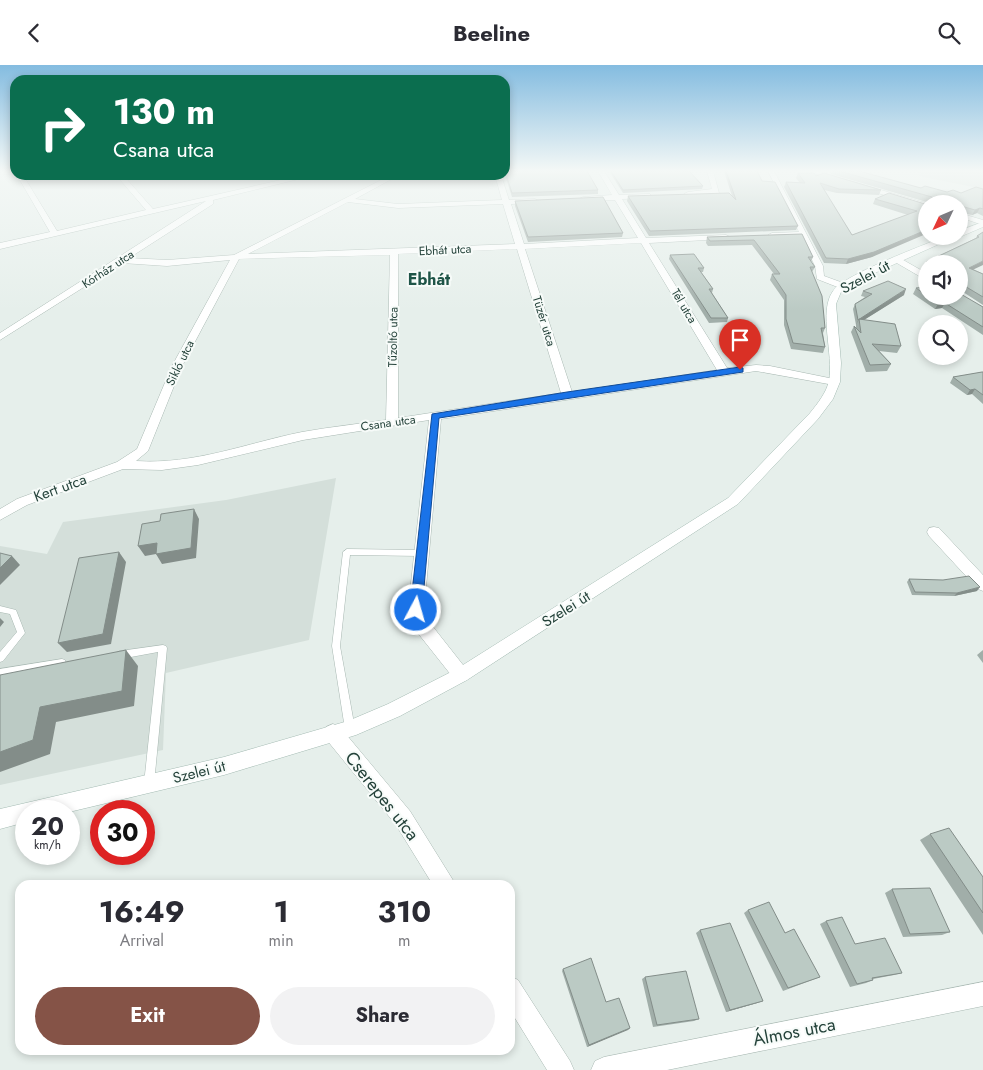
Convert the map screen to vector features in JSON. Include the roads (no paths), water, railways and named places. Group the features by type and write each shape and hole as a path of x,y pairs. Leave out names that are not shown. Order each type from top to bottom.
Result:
{"street":[{"path":"45,218 54,233"},
{"path":"0,246 121,218"},
{"name":"Kórház utca","path":"0,337 186,218"},
{"path":"121,260 167,263 236,257 313,218"},
{"name":"Tüzér utca","path":"512,218 567,395"},
{"name":"Tél utca","path":"630,218 724,372"},
{"path":"796,218 819,266 820,277 843,286"},
{"path":"968,218 983,223"},
{"path":"968,230 983,223"},
{"path":"766,235 804,234"},
{"name":"Ebhát utca","path":"236,257 738,237"},
{"name":"Szelei út","path":"79,800 224,766 342,731 394,710 461,675 668,544 732,501 814,416 827,399 834,382 836,363 831,304 836,291 932,245"},
{"name":"Tűzoltó utca","path":"392,422 394,252"},
{"name":"Sikló utca","path":"122,465 142,451 177,366 236,257"},
{"path":"898,260 918,272"},
{"name":"Csana utca","path":"122,465 160,466 242,453 302,436 756,368 834,382"},
{"path":"435,416 416,610 423,627 461,675"},
{"name":"Kert utca","path":"0,515 22,502 122,465"},
{"path":"934,531 983,585"},
{"name":"Cserepes utca","path":"342,731 403,818 443,880"},
{"path":"0,819 15,815"},
{"name":"Álmos utca","path":"612,1069 983,994"},
{"path":"515,996 561,1070"}],"lane":[{"path":"342,731 336,646 347,552 421,553"},
{"path":"0,609 13,613 20,633 0,658"},
{"path":"106,657 163,648 149,784"},
{"path":"0,673 67,663"}],"district":[{"name":"Ebhát","path":"429,279"}]}
